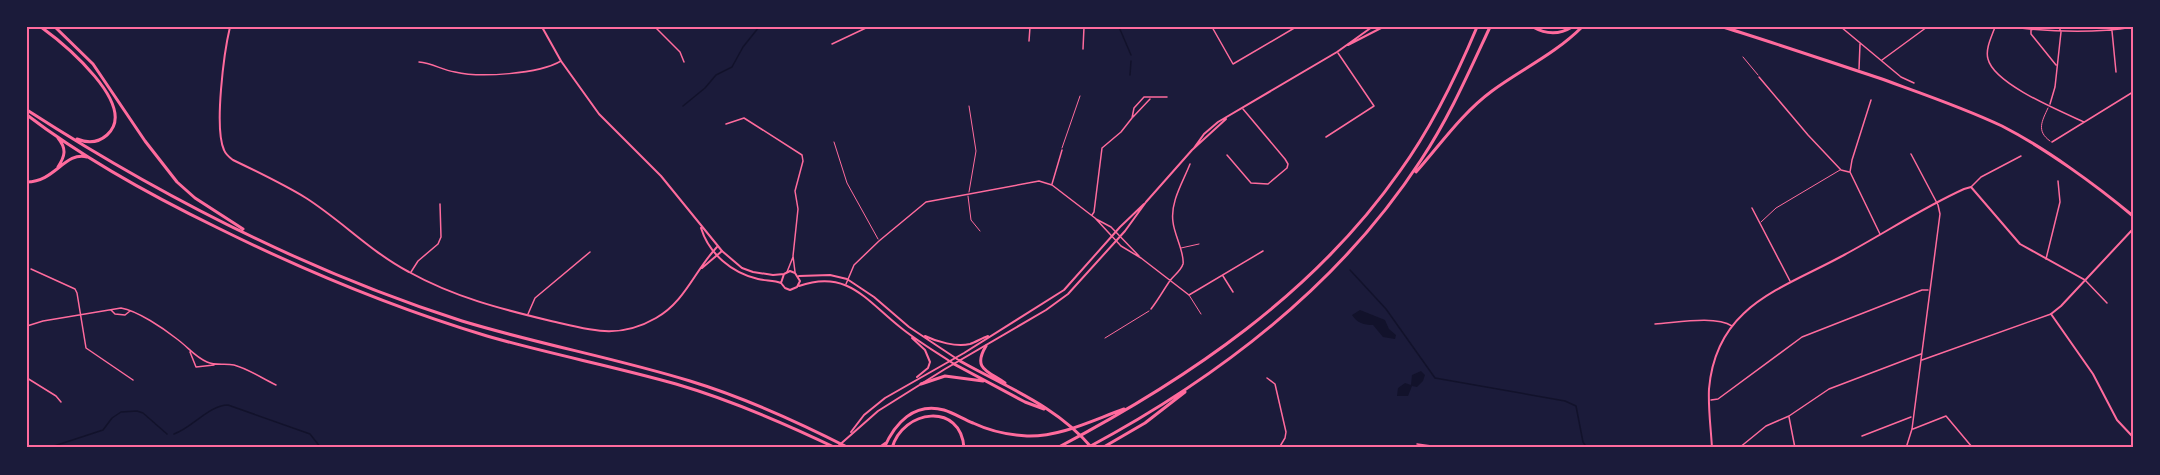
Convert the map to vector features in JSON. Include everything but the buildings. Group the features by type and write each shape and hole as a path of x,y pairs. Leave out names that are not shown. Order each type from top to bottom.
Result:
{"main road":[{"path":"41,27 79,58 111,99 115,110 111,130 102,139 84,142 66,134"},
{"path":"55,27 93,64 151,149 177,182 218,214 270,244"},
{"path":"230,27 221,94 221,135 225,153 233,160 306,198 367,246 410,273 468,299 528,316 609,332 630,330 668,311 686,292 717,247"},
{"path":"542,27 561,61 599,114 661,176 717,247 737,264 753,272 830,275 847,279 866,290 909,327 955,358 1011,388"},
{"path":"848,436 874,406 1064,290 1192,150 1226,119 1337,52 1372,27"},
{"path":"1346,46 1383,27"},
{"path":"1057,448 1134,405 1201,362 1273,309 1314,272 1352,232 1384,193 1412,153 1443,100 1477,27"},
{"path":"1406,183 1440,129 1491,27"},
{"path":"1533,27 1545,33 1552,33 1566,31 1572,27"},
{"path":"1102,448 1145,423 1246,347 1325,279 1362,240 1406,183 1481,101 1549,54 1582,27"},
{"path":"1723,27 1858,71 1954,106 2006,129 2075,172 2133,216"},
{"path":"27,110 149,184 270,244 341,276 434,311 516,336 693,382 763,407 849,448"},
{"path":"27,115 91,158 189,214 336,282 411,311 488,336 614,367 715,397 772,418 836,448 878,411 1046,310 1068,294 1116,242 1146,202"},
{"path":"56,136 65,152 56,171"},
{"path":"27,182 41,180 72,157 81,155 91,158"},
{"path":"1712,448 1710,382 1714,364 1732,326 1756,302 1936,202 1971,187 2018,242 2046,260 2085,280"},
{"path":"700,225 712,252 749,277 781,283 790,290 824,279 856,290 926,350 930,362 928,368 913,381"},
{"path":"2133,230 2051,314 2093,374 2117,420 2133,437"},
{"path":"700,270 722,251"},
{"path":"781,283 785,273"},
{"path":"797,274 798,286"},
{"path":"909,327 936,340 962,345 968,345 994,334"},
{"path":"908,333 954,364 1025,402 1048,410"},
{"path":"986,346 980,358 981,366 985,371 1053,413 1076,430 1092,448"},
{"path":"921,384 945,376 988,382"},
{"path":"1087,448 1197,382"},
{"path":"884,448 898,425 909,414 929,408 944,410 996,431 1036,436 1065,430 1134,405"},
{"path":"892,447 906,425 922,416 930,415 945,419 956,427 962,436 964,448"},
{"path":"879,448 887,442"}],"street":[{"path":"655,27 680,52 684,62"},
{"path":"832,44 868,27"},
{"path":"1029,41 1030,27"},
{"path":"1083,49 1084,27"},
{"path":"1212,27 1233,64 1296,27"},
{"path":"1841,27 1901,77 1914,83"},
{"path":"1881,60 1927,27"},
{"path":"1995,27 1987,54 1992,68 2023,92 2084,122"},
{"path":"2011,27 2061,33 2112,31 2133,27"},
{"path":"2049,105 2055,87 2061,33 2059,27"},
{"path":"2031,30 2031,34 2057,67"},
{"path":"2112,31 2116,72"},
{"path":"1858,71 1860,43"},
{"path":"1326,136 1374,106 1337,52"},
{"path":"419,62 430,63 454,72 498,75 550,66 561,61"},
{"path":"1759,77 1841,170 1850,172"},
{"path":"2052,142 2133,92"},
{"path":"1132,118 1134,108 1144,97 1167,97"},
{"path":"1091,216 1094,212 1102,148 1152,98"},
{"path":"1871,100 1850,172 1880,235"},
{"path":"1227,155 1248,181 1254,184 1272,182 1288,164 1242,108"},
{"path":"726,124 744,118 802,155 795,191 798,209 793,256 797,274"},
{"path":"1052,185 1062,150"},
{"path":"1906,448 1912,429 1940,214 1911,154"},
{"path":"1971,187 1983,176 2021,156"},
{"path":"1151,309 1182,265 1183,257 1173,224 1173,207 1190,164"},
{"path":"846,285 854,265 926,202 1039,181 1052,185 1091,216 1104,222 1141,258"},
{"path":"2046,260 2060,202 2058,182"},
{"path":"410,273 418,261 438,244 441,237 440,204"},
{"path":"1752,208 1790,282"},
{"path":"1095,218 1116,242 1189,295 1263,251"},
{"path":"528,316 535,298 590,252"},
{"path":"785,273 793,256"},
{"path":"31,269 75,289 86,348 134,380"},
{"path":"1223,275 1233,292"},
{"path":"2085,280 2107,303"},
{"path":"1710,400 1718,399 1802,337 1922,290 1929,291"},
{"path":"27,326 43,321 121,308 131,311 176,338 190,351 215,364"},
{"path":"110,310 115,314 125,315 131,311"},
{"path":"1921,361 2051,314"},
{"path":"1655,324 1718,321 1732,326"},
{"path":"190,351 197,368 215,364 237,366 276,385"},
{"path":"1739,448 1766,426 1789,416 1829,389 1921,354"},
{"path":"27,378 56,396 61,402"},
{"path":"1267,378 1275,384 1286,432 1279,448"},
{"path":"1789,416 1795,448"},
{"path":"1862,436 1913,416"},
{"path":"1912,429 1946,416 1972,447"},
{"path":"1417,444 1446,448"}],"lane":[{"path":"1743,57 1759,77"},
{"path":"1062,150 1080,96"},
{"path":"2049,105 2040,127 2052,142"},
{"path":"969,106 976,151 968,194 971,220 980,231"},
{"path":"834,142 847,183 879,241"},
{"path":"1760,223 1776,208 1841,170"},
{"path":"1180,248 1199,244"},
{"path":"1189,295 1202,314"},
{"path":"1105,338 1151,309"}],"shaded area":[{"path":"1360,310 1385,320 1389,329 1396,335 1395,339 1383,337 1373,325 1356,320 1352,315"},
{"path":"1421,371 1425,375 1423,381 1417,387 1412,386 1408,396 1397,396 1398,388 1405,383 1411,385 1412,375"}],"waterway":[{"path":"683,106 705,88 716,75 732,67 743,47 759,27"},
{"path":"1119,27 1131,55"},
{"path":"1130,75 1131,61"},
{"path":"1350,270 1386,309 1435,378 1565,401 1576,406 1583,442 1587,448"},
{"path":"174,434 214,409 228,405 310,434 321,448"},
{"path":"48,448 103,430 112,418 121,412 143,413 167,434"}]}
